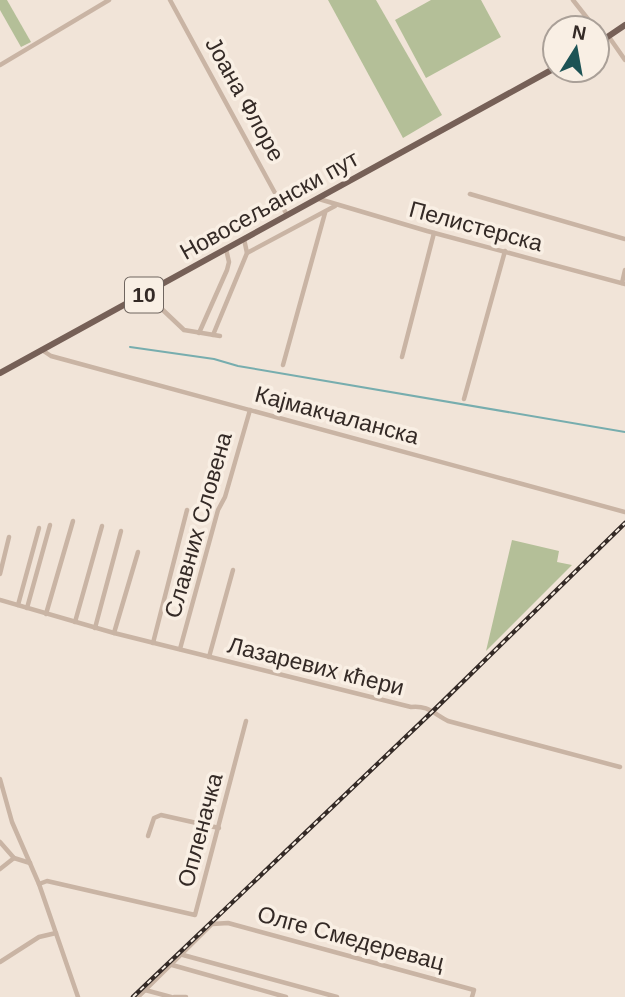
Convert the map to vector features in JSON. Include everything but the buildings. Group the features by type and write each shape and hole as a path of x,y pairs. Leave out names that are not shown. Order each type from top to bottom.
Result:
{"main road":[{"name":"Новосељански пут","path":"0,373 541,76"}],"street":[{"path":"0,65 109,0"},
{"name":"Јоана Флоре","path":"170,0 288,215"},
{"path":"573,0 584,14"},
{"path":"611,43 625,60"},
{"path":"470,194 625,239"},
{"name":"Пелистерска","path":"319,199 335,206 623,284"},
{"path":"247,253 335,206"},
{"path":"283,365 324,213"},
{"path":"402,357 434,233"},
{"path":"213,335 247,253 244,239"},
{"path":"199,333 229,262 226,249"},
{"path":"464,399 505,251"},
{"path":"623,284 625,270"},
{"path":"146,294 183,329 220,336"},
{"name":"Кајмакчаланска","path":"41,349 51,356 625,512"},
{"name":"Славних Словена","path":"180,649 218,510 225,497 250,410"},
{"path":"153,643 187,510"},
{"path":"47,614 73,522"},
{"path":"27,608 50,526"},
{"path":"75,622 102,526"},
{"path":"18,605 39,528"},
{"path":"95,628 121,531"},
{"path":"0,574 9,537"},
{"path":"114,633 138,552"},
{"path":"209,657 233,570"},
{"name":"Лазаревих кћери","path":"0,600 95,628 371,698 411,707 421,706 448,721 620,767"},
{"name":"Опленачка","path":"39,884 47,881 195,915 246,721"},
{"path":"0,780 12,822 39,884 78,997"},
{"path":"148,836 154,818 161,815 219,828"},
{"path":"0,842 14,859"},
{"path":"0,869 14,859 31,864"},
{"name":"Олге Смедеревац","path":"183,955 212,924 228,923 474,990 472,997"},
{"path":"0,962 39,937 56,933"},
{"path":"138,997 183,955 337,997"},
{"path":"171,965 286,997"},
{"path":"145,990 172,997 186,997"}],"green space":[{"path":"0,0 7,0 31,42 21,47 0,10"},
{"path":"328,0 376,0 442,115 403,138"},
{"path":"431,0 481,0 501,37 426,78 395,20"},
{"path":"512,540 559,551 557,562 572,565 486,651"}],"waterway":[{"path":"130,347 214,359 238,366 625,432"}],"railway":[{"path":"133,997 433,711 625,523"}]}
